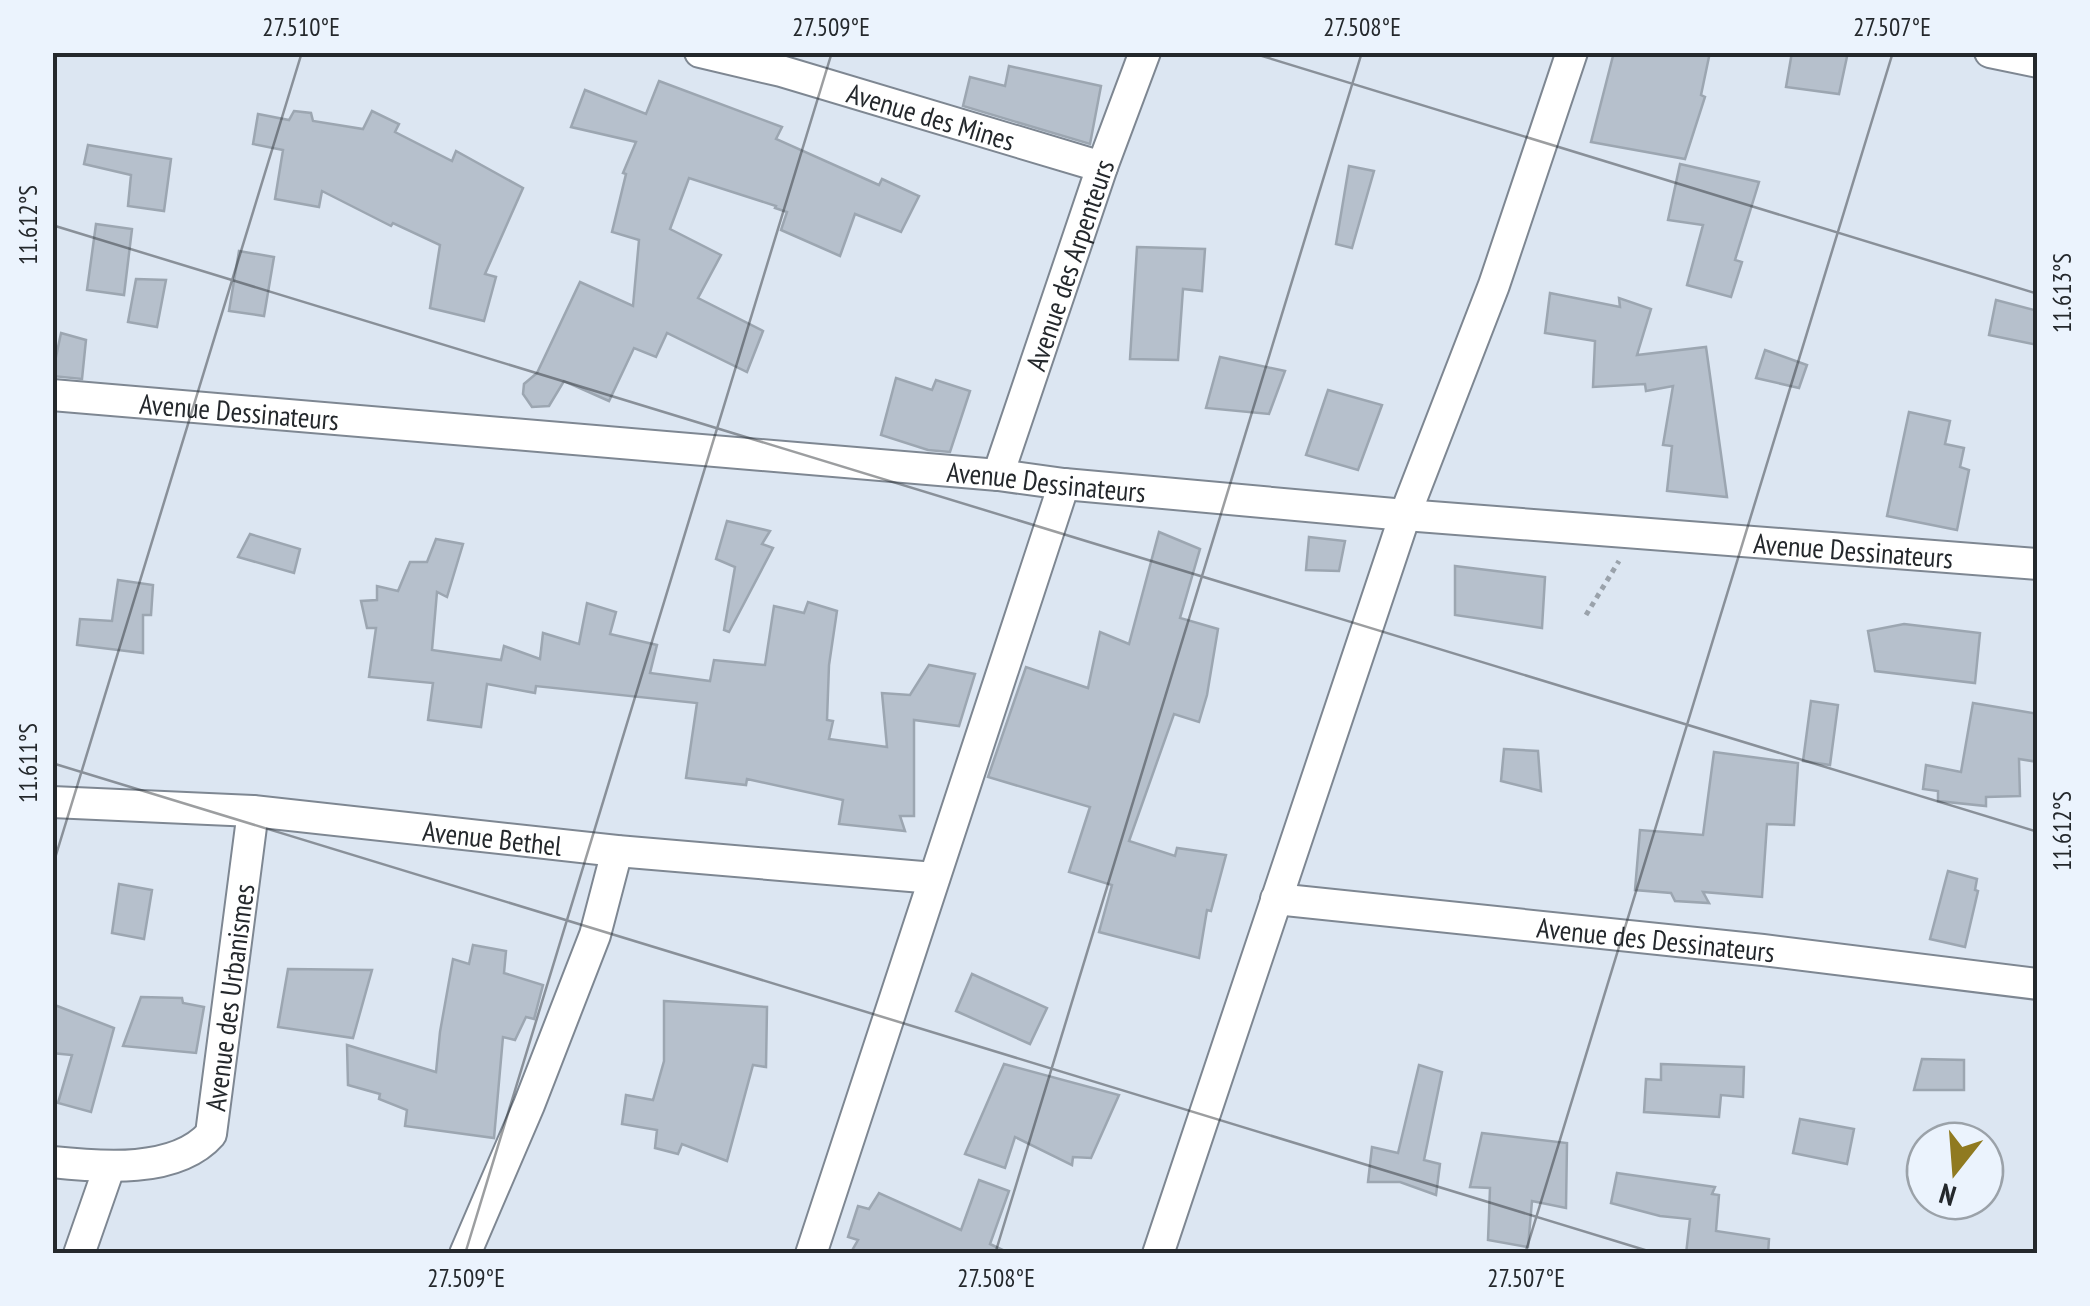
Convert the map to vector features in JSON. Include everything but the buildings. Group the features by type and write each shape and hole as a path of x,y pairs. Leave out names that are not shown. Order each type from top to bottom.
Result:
{"street":[{"name":"Avenue des Mines","path":"700,52 785,62 1102,167"},
{"name":"Avenue des Arpenteurs","path":"998,475 1145,52"},
{"path":"1158,1254 1405,514 1494,284 1572,52"},
{"path":"1990,52 2038,62"},
{"name":"Avenue Dessinateurs","path":"52,395 998,475 1405,514 2038,564"},
{"path":"811,1254 1064,484"},
{"name":"Avenue Bethel","path":"52,802 253,812 617,851 934,878"},
{"name":"Avenue des Urbanismes","path":"52,1162 109,1168 190,1152 211,1134 253,812"},
{"path":"465,1254 529,1105 595,935 617,851"},
{"name":"Avenue des Dessinateurs","path":"1276,899 1763,950 2038,984"},
{"path":"79,1254 109,1168"}],"path":[{"path":"1586,616 1636,532"}]}
